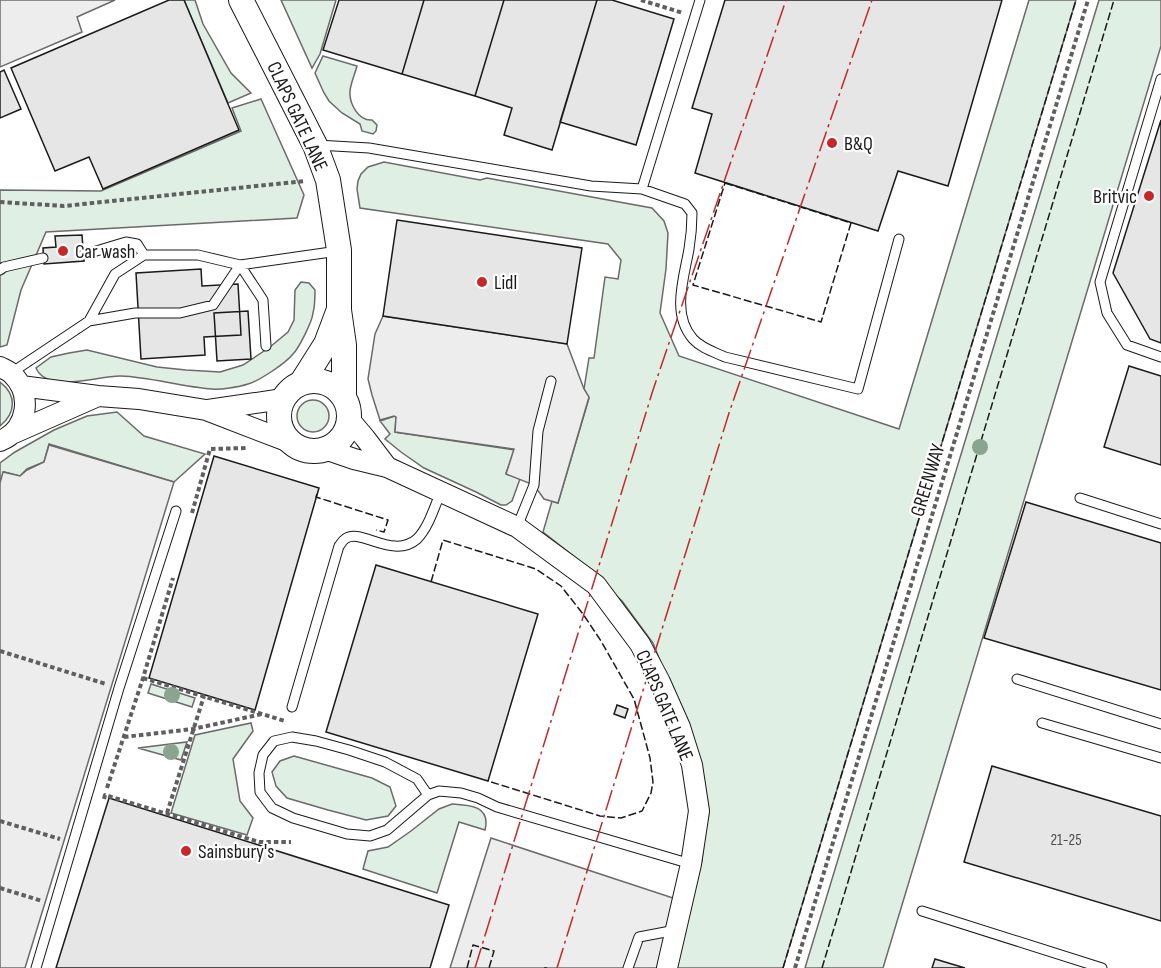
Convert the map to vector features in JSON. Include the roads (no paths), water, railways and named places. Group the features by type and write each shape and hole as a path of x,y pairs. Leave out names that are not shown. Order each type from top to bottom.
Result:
{"street":[{"name":"CLAPS GATE LANE","path":"241,0 315,145 328,180 339,250 339,310"},
{"path":"292,443 284,434 279,423 279,412 283,399 291,389 302,382 326,344 339,310"},
{"path":"325,449 345,432 345,345 339,310"},
{"path":"11,375 98,396 139,399 206,410 292,443"},
{"path":"7,437 21,423 26,402 11,375"},
{"name":"CLAPS GATE LANE","path":"302,382 314,380 326,382 336,388 365,438 387,467"},
{"path":"7,437 98,396"},
{"path":"206,410 283,399"},
{"name":"CLAPS GATE LANE","path":"292,443 313,451 325,449 387,467 517,527 596,585 640,644 680,727 692,765 699,811 692,864 667,968"}],"lane":[{"path":"642,189 700,0"},
{"path":"1161,79 1100,282 1107,313 1127,345 1161,357"},
{"path":"315,145 369,148 591,186 642,189 685,204 692,213 692,232 680,294 680,310 692,339 704,348 725,357 858,389 899,239"},
{"path":"83,255 126,242 137,244 144,255"},
{"path":"89,321 116,274 144,255 198,255 240,265 339,250"},
{"path":"0,270 4,267 43,258"},
{"path":"11,375 89,321 135,313 180,313 213,305 240,265"},
{"path":"240,265 263,300 266,346"},
{"path":"517,527 534,485 538,431 551,381"},
{"path":"292,707 339,546 345,538 355,536 398,547 406,545 417,539 425,529 441,492"},
{"path":"1080,498 1161,524"},
{"path":"36,968 119,687 176,511"},
{"path":"1017,679 1161,724"},
{"path":"1042,723 1161,758"},
{"path":"428,795 417,779 385,762 316,741 292,737 273,741 263,755 259,773 260,792 272,808 293,818 346,834 370,836 387,830 428,795 439,791 461,793 496,807 692,864"},
{"path":"922,911 1102,968"},
{"path":"628,968 639,937 676,930"}],"place":[{"name":"B&Q","path":"832,143"},
{"name":"Britvic","path":"1149,196"},
{"name":"Car wash","path":"63,251"},
{"name":"Lidl","path":"482,282"},
{"name":"Sainsbury's","path":"186,851"}]}
